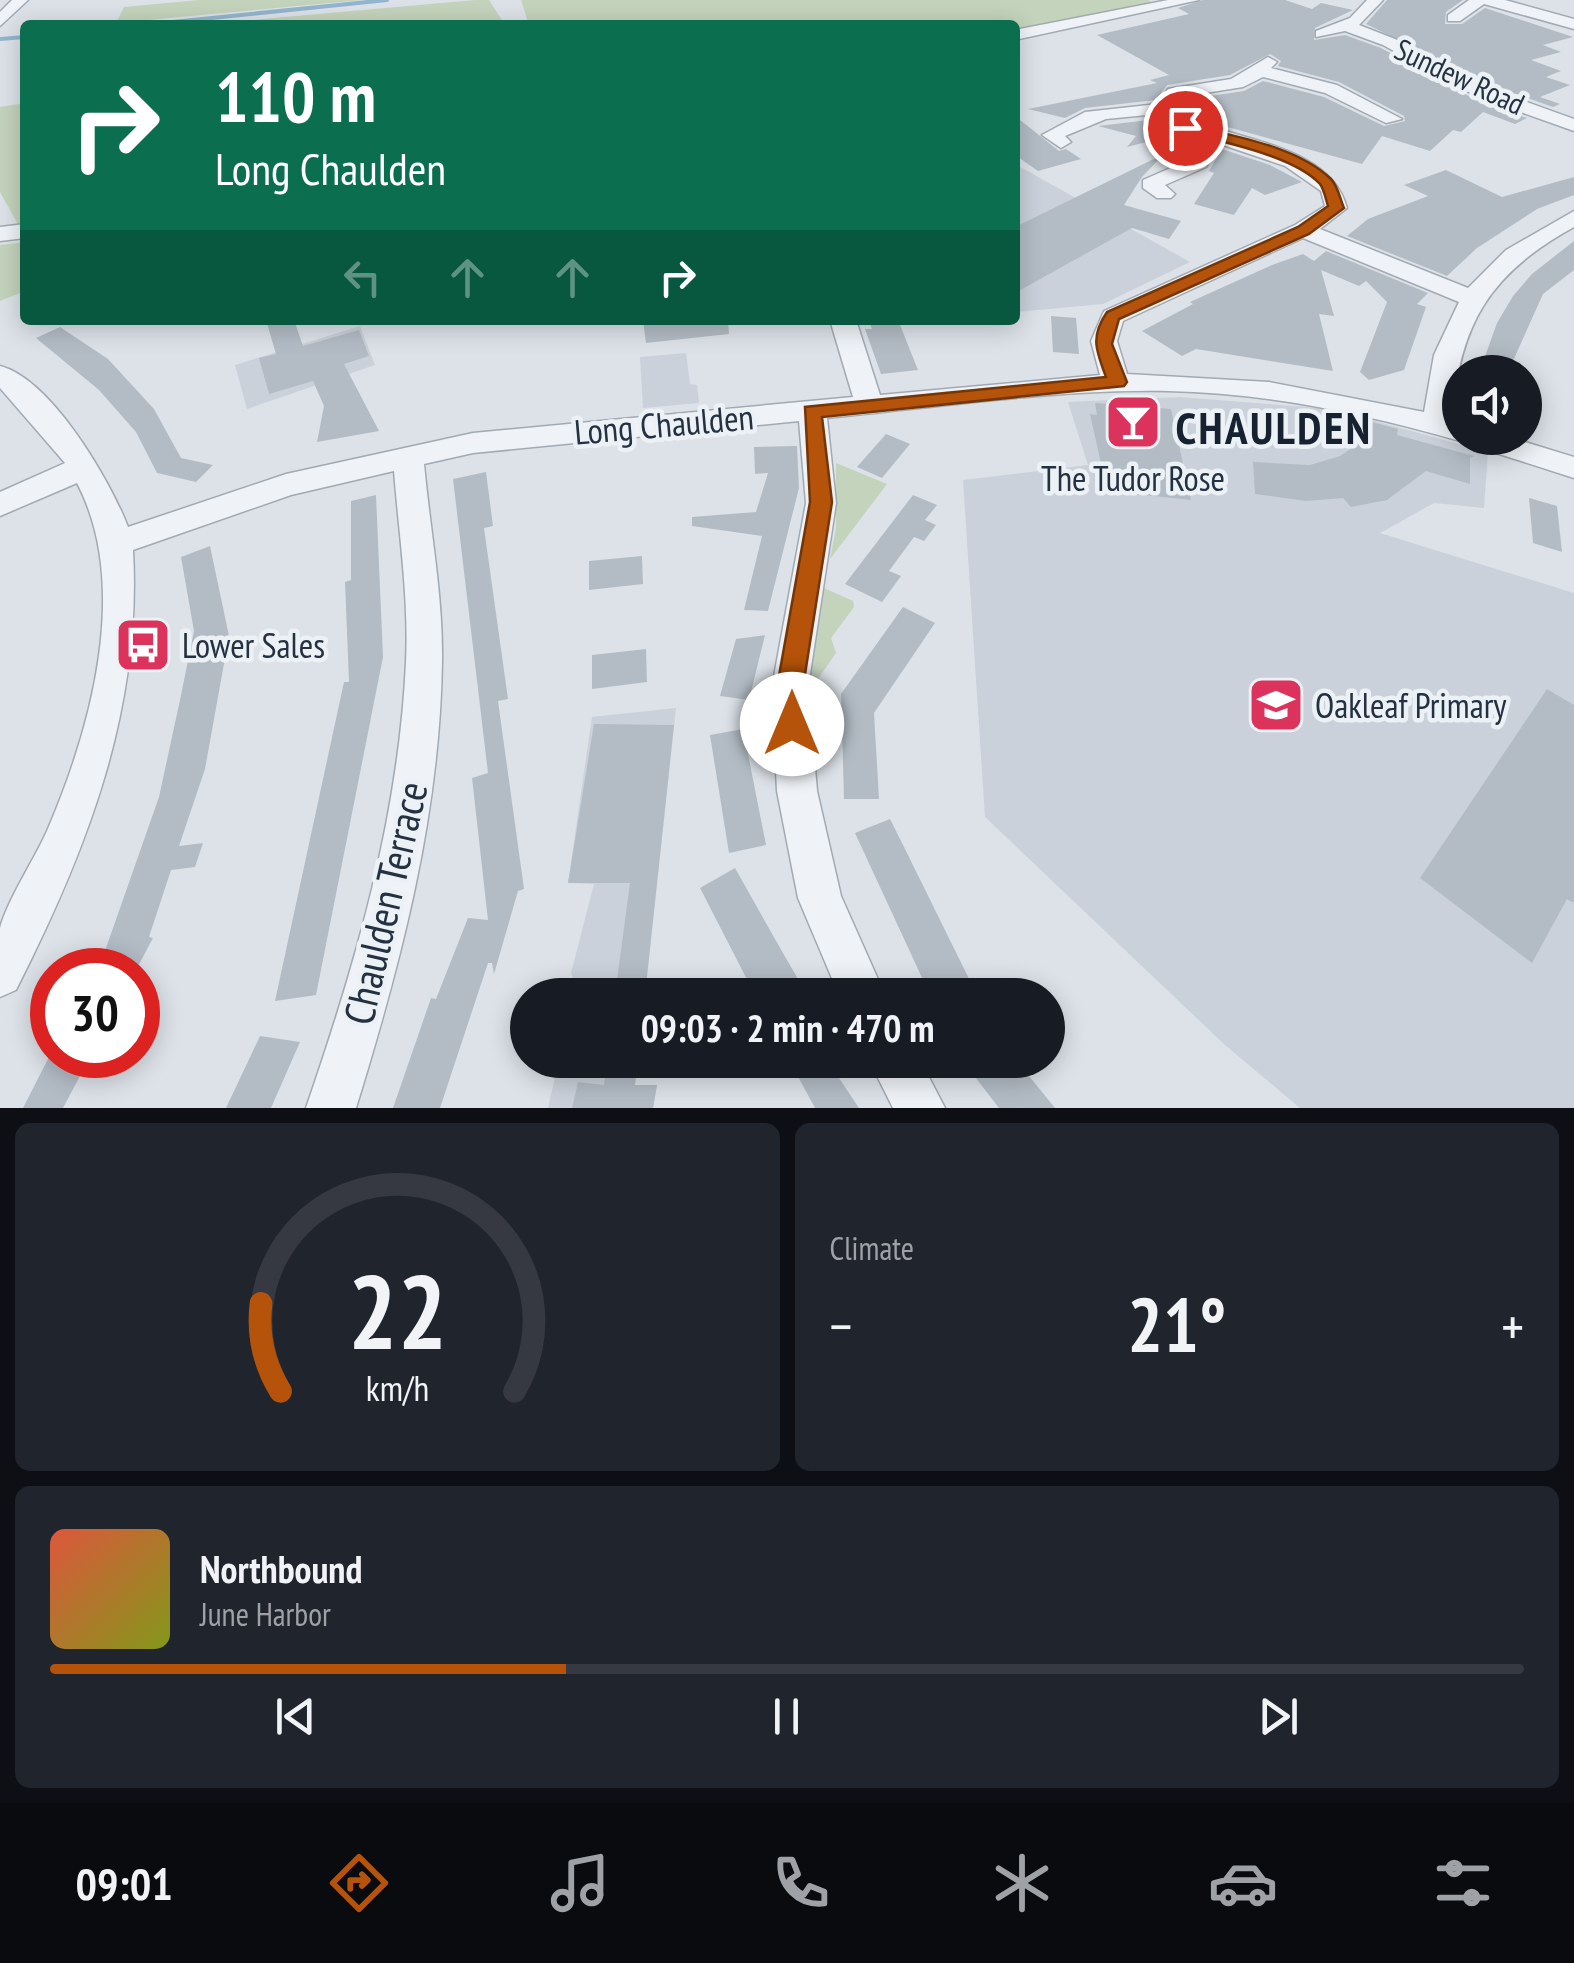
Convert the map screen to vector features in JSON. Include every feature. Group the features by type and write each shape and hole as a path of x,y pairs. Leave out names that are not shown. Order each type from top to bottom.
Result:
{"street":[{"path":"1020,35 1191,0"},
{"name":"Sundew Road","path":"1343,0 1372,3"},
{"path":"1454,18 1479,0"},
{"path":"1488,0 1574,24"},
{"name":"Sundew Road","path":"1322,34 1346,26 1372,3"},
{"name":"Sundew Road","path":"1346,26 1389,42 1457,80 1574,125"},
{"path":"1163,110 1174,94 1223,87 1265,66 1331,88 1393,119"},
{"path":"1457,80 1493,72"},
{"path":"1342,108 1364,104"},
{"path":"1060,142 1052,135 1078,119 1104,111 1163,110 1185,128 1273,154 1327,183 1336,208 1303,230 1113,316 1105,328 1103,344 1117,382"},
{"path":"1164,194 1150,184 1199,163 1214,138"},
{"path":"1447,355 1470,298 1519,249 1574,218"},
{"path":"1303,230 1470,298"},
{"path":"846,325 870,405"},
{"path":"0,374 32,403 82,468 117,543 114,654 98,738 70,830 0,974"},
{"name":"Long Chaulden","path":"117,543 286,485 408,455 578,431 1117,382 1198,384 1304,395 1442,426"},
{"path":"812,412 821,502 790,687 795,774 820,898 855,978"},
{"name":"Chaulden Terrace","path":"331,1108 369,995 402,870 418,769 424,657 408,455"},
{"path":"1534,455 1574,468"},
{"path":"0,505 82,468"},
{"path":"904,1078 920,1108"}],"shaded area":[{"path":"1020,167 1190,262 1103,304 1020,312"},
{"path":"360,326 375,365 247,409 235,365"},
{"path":"686,353 690,384 697,385 699,403 643,408 640,357"},
{"name":"Oakleaf Primary","path":"1179,397 1331,409 1442,439 1442,455 1488,455 1484,508 1434,503 1380,533 1574,593 1574,1108 1300,1108 1225,1045 985,817 963,480 1088,465 1068,402"},
{"path":"676,708 647,978 573,978 571,973 594,884 568,883 592,717"},
{"path":"555,1078 636,1078 635,1085 657,1085 653,1108 548,1108"}],"green space":[{"path":"199,0 362,0 118,20 124,7"},
{"path":"489,0 502,20 253,20"},
{"path":"521,0 1148,0 1155,4 1020,30 1020,20 527,20"},
{"path":"20,104 20,228 0,192 0,107"},
{"path":"20,243 20,293 0,301 0,245"},
{"path":"836,463 887,484 830,559 836,528"},
{"path":"824,588 853,601 854,607 831,638 836,653 811,689 806,687"}],"building":[{"path":"1203,0 1285,0 1312,9 1321,3 1353,10 1315,28 1314,40 1345,35 1381,48 1474,99 1527,118 1515,124 1483,112 1461,132 1453,130 1430,151 1382,136 1362,164 1209,122 1178,108 1182,100 1244,91 1263,81 1324,97 1384,126 1405,121 1404,116 1339,82 1278,66 1281,61 1270,54 1230,75 1167,85 1156,100 1085,108 1065,118 1028,109 1157,83 1150,80 1169,75 1097,35 1189,14 1178,8"},
{"path":"1387,0 1463,0 1446,12 1445,24 1462,24 1485,8 1573,37 1543,45 1561,52 1531,60 1561,71 1546,77 1570,85 1540,97 1560,104 1553,107 1490,85 1366,24"},
{"path":"1157,119 1199,140 1190,154 1184,152 1177,134 1127,147 1136,136 1098,126"},
{"path":"1020,120 1059,151 1066,149 1081,159 1038,171 1020,158"},
{"path":"1222,149 1270,165 1302,182 1265,195 1252,188 1234,215 1194,204 1214,173 1209,171"},
{"path":"1164,154 1142,177 1124,205 1181,221 1169,239 1132,228 1020,290 1020,225"},
{"path":"1446,170 1502,197 1574,177 1574,195 1537,209 1477,248 1447,276 1347,236 1368,219 1428,196 1404,185"},
{"path":"1574,241 1574,270 1543,294 1516,355 1486,355 1497,323 1532,274"},
{"path":"1326,251 1428,293 1417,304 1426,307 1404,370 1369,380 1360,372 1387,302 1366,281 1359,286 1321,270 1334,316 1319,314 1333,371 1196,349 1182,356 1142,331 1193,304 1190,302 1272,265 1303,254 1314,261"},
{"path":"1051,316 1076,318 1079,354 1053,352"},
{"path":"267,325 296,325 303,346 359,330 369,356 344,364 379,431 317,442 324,406 313,381 269,394 259,358 276,354"},
{"path":"644,325 728,325 729,334 646,343"},
{"path":"871,325 900,325 918,370 881,374 865,329 872,329"},
{"path":"60,327 108,359 154,409 181,458 213,465 196,482 157,473 136,432 99,390 36,338"},
{"path":"1095,403 1171,409 1191,500 1107,491 1090,414 1097,415"},
{"path":"1368,421 1398,429 1397,435 1442,447 1442,455 1474,456 1470,458 1470,484 1426,471 1387,500 1351,507 1343,498 1306,501 1255,494 1253,462 1310,465 1340,456 1362,441"},
{"path":"886,434 910,444 882,478 857,467"},
{"path":"797,446 799,488 768,611 744,610 762,536 692,526 692,517 756,512 768,473 755,474 754,447"},
{"path":"486,472 493,526 484,528 508,699 498,701 524,889 518,891 494,974 492,963 488,963 440,1108 393,1108 431,998 436,999 468,918 488,920 472,778 488,773 453,479"},
{"path":"376,495 383,657 316,995 275,1001 344,682 349,682 345,582 351,580 351,501"},
{"path":"913,495 937,505 925,520 936,525 924,541 914,537 889,571 901,576 882,602 845,584"},
{"path":"1529,498 1557,506 1562,552 1533,543"},
{"path":"210,546 229,636 205,769 179,846 203,843 195,867 171,870 148,948 106,948 159,797 194,631 181,557"},
{"path":"642,556 643,584 589,590 589,561"},
{"path":"903,607 935,623 874,713 879,799 844,799 841,694"},
{"path":"765,635 749,700 720,696 736,639"},
{"path":"646,649 647,682 592,689 592,655"},
{"path":"1547,689 1574,705 1574,903 1567,899 1532,963 1420,878"},
{"path":"594,724 674,725 647,978 617,978 630,883 568,883"},
{"path":"743,729 766,845 729,853 710,735"},
{"path":"890,819 969,978 922,978 855,833"},
{"path":"735,868 797,978 746,978 700,888"},
{"path":"260,1036 300,1042 271,1108 226,1108"},
{"path":"38,1078 79,1078 63,1108 23,1108"},
{"path":"605,1078 636,1078 635,1085 657,1085 653,1108 572,1108 578,1082 604,1085"},
{"path":"799,1078 839,1078 859,1108 815,1108"},
{"path":"976,1078 1031,1078 1055,1108 999,1108"}],"waterway":[{"path":"192,20 387,0"},
{"path":"0,39 20,37"}],"place":[{"name":"The Tudor Rose","path":"1133,422"},
{"name":"Lower Sales","path":"143,645"},
{"name":"Oakleaf Primary","path":"1276,705"}],"district":[{"name":"CHAULDEN","path":"1274,427"}],"route":[{"path":"792,724 790,687 821,502 812,412 1117,382 1103,344 1105,328 1124,307 1278,242 1336,208 1332,188 1316,174 1251,146 1185,128"}]}
